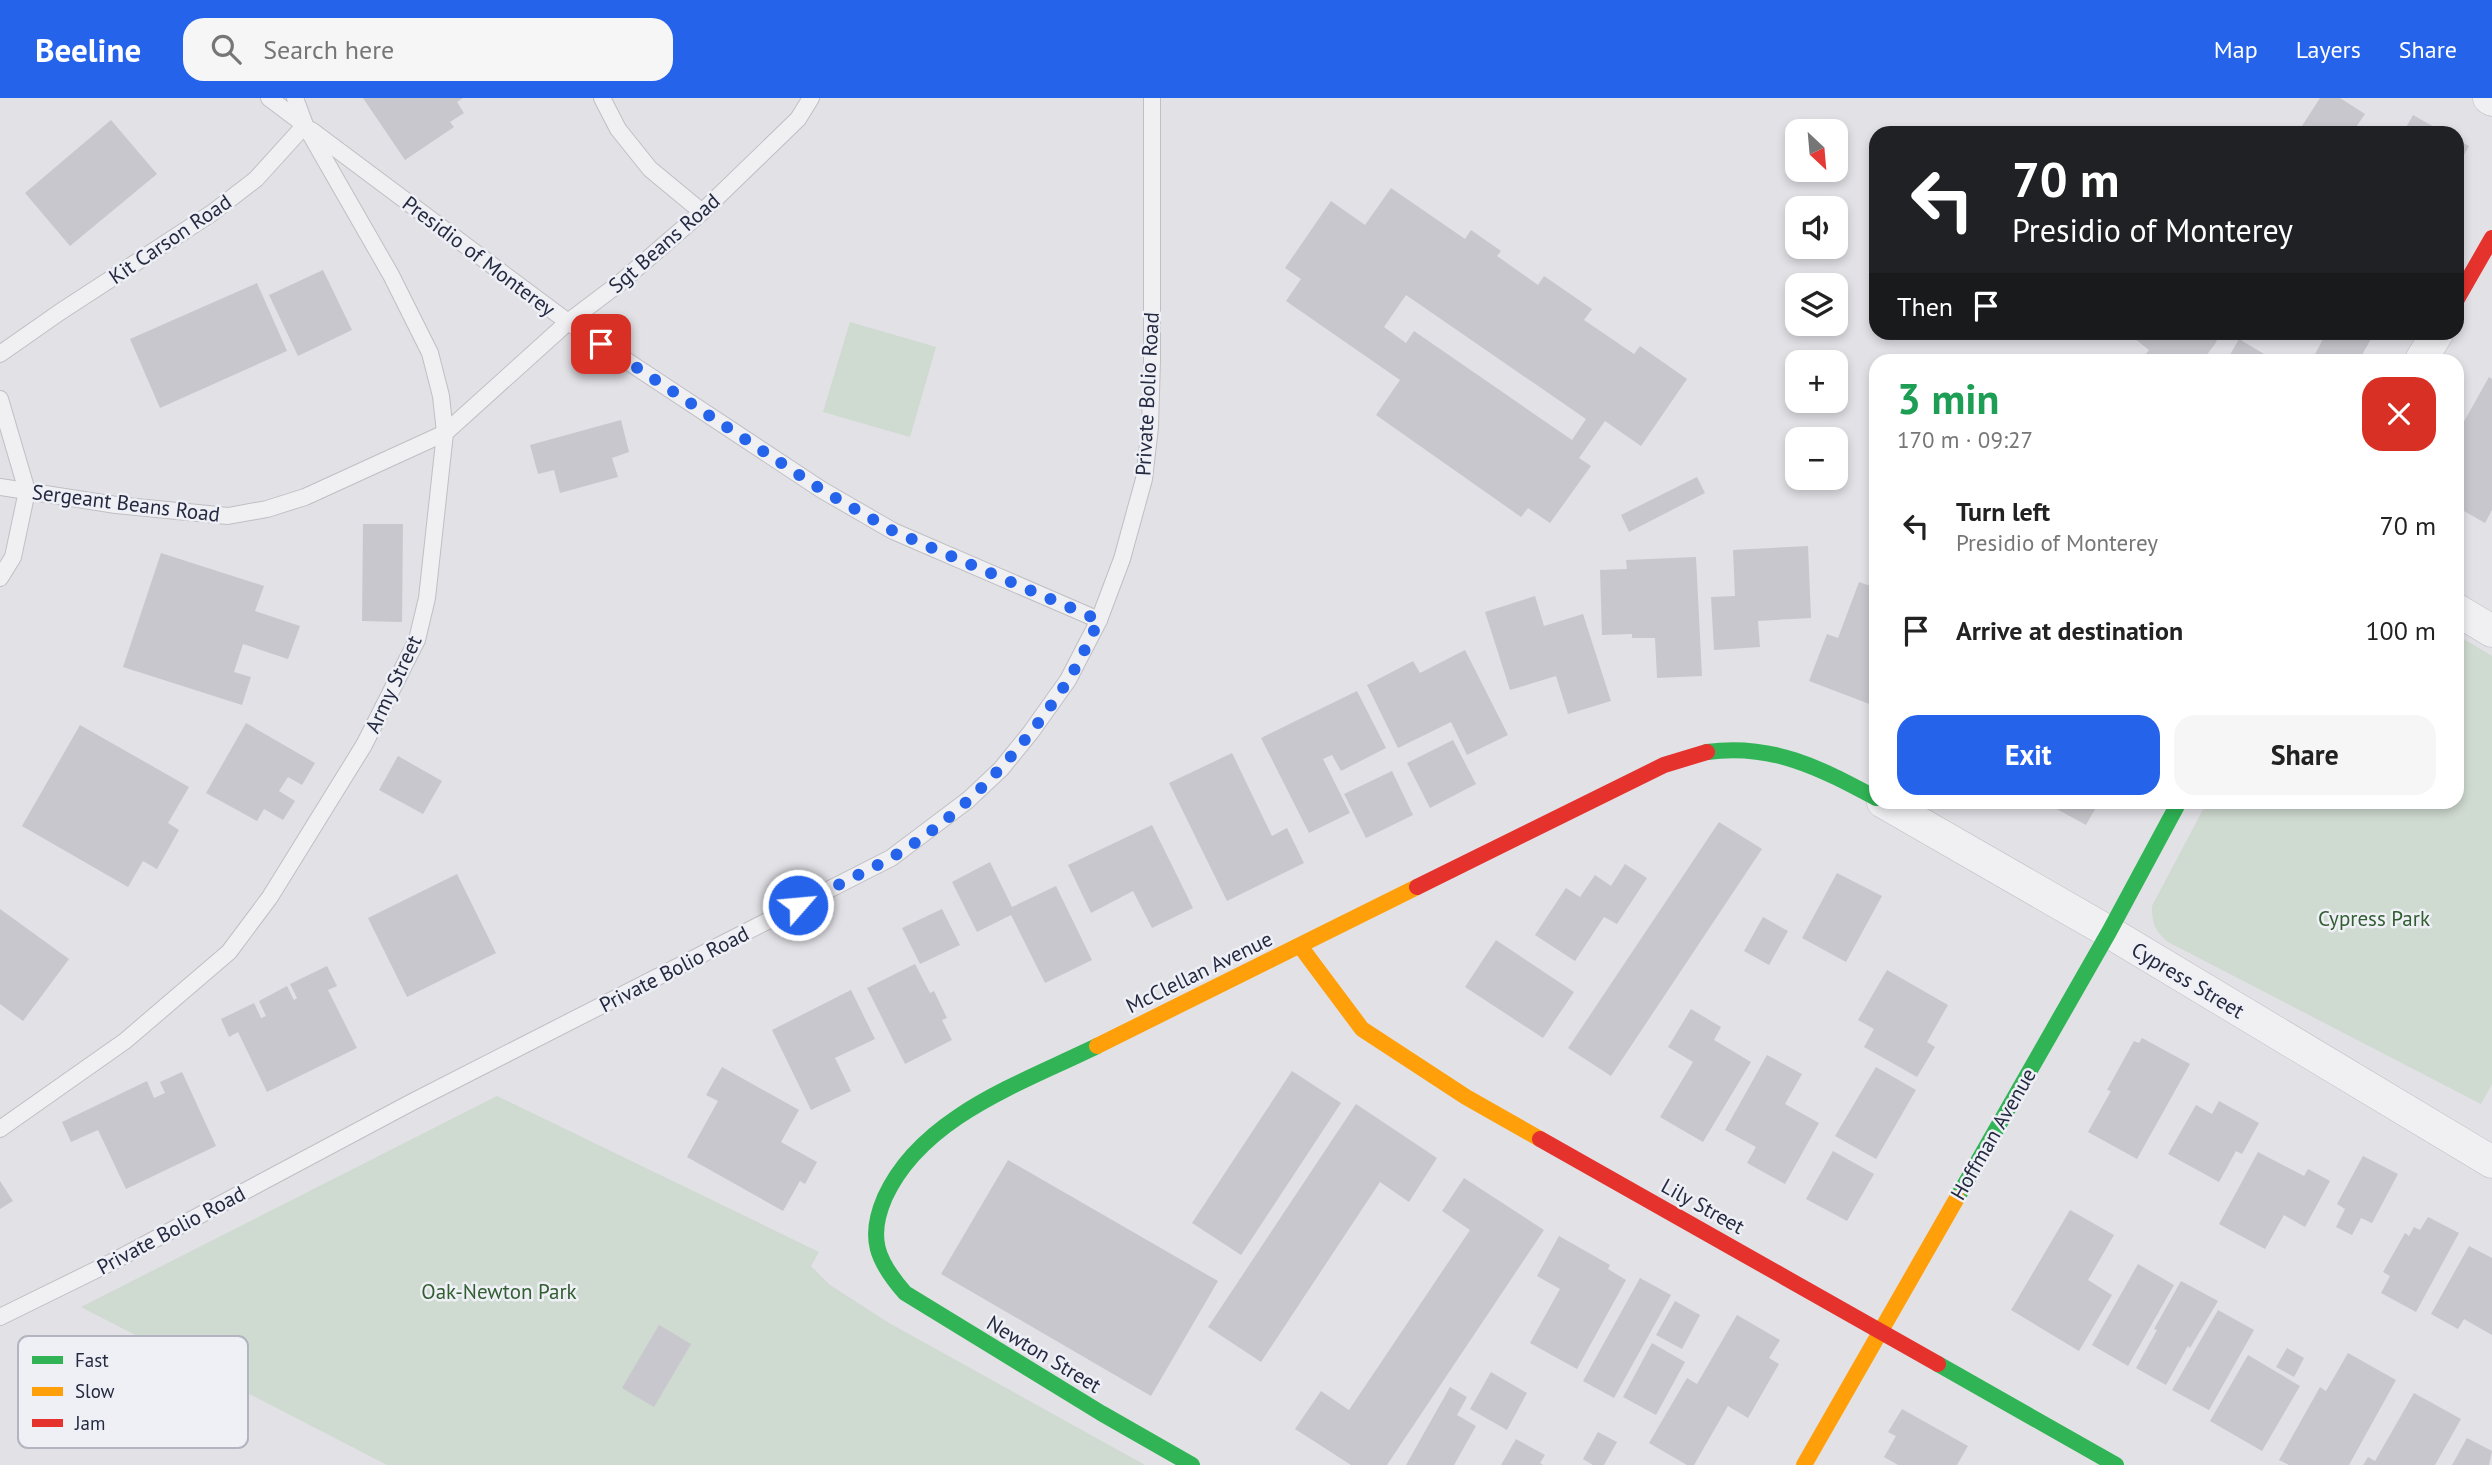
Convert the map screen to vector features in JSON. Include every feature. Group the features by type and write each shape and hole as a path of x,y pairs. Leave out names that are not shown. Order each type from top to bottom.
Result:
{"street":[{"path":"2464,287 2492,238"},
{"path":"2464,614 2492,631"},
{"name":"McClellan Avenue","path":"884,1267 875,1240 878,1214 890,1186 920,1146 971,1108 1624,784 1664,765 1705,752 1736,749 1774,751 1806,763 1869,794"},
{"name":"Cypress Street","path":"1894,809 2109,932 2492,1162"},
{"name":"Hoffman Avenue","path":"1804,1465 2109,932 2175,809"},
{"name":"Lily Street","path":"1300,946 1362,1029 1466,1097 2116,1465"},
{"name":"Newton Street","path":"884,1267 905,1293 1101,1413 1192,1465"}],"lane":[{"name":"Army Street","path":"0,1129 125,1041 229,952 270,897 364,745 417,640 427,598 445,433 441,396 430,353 391,275 304,125 269,98"},
{"path":"295,98 304,125"},
{"path":"602,98 618,129 650,169 702,212"},
{"name":"Sgt Beans Road","path":"445,433 568,322 621,282 702,212 798,119 811,98"},
{"name":"Private Bolio Road","path":"0,1317 112,1262 414,1101 891,858 968,800 1002,769 1068,680 1099,620 1134,523 1144,480 1150,427 1152,98"},
{"name":"Presidio of Monterey","path":"304,125 568,322 822,490 893,531 1099,620"},
{"name":"Kit Carson Road","path":"0,354 212,213 256,179 304,125"},
{"path":"0,399 27,491 13,556 0,578"},
{"name":"Sergeant Beans Road","path":"0,487 117,505 228,516 267,509 305,497 445,433"}],"green space":[{"path":"850,322 936,347 910,437 823,412"},
{"name":"Cypress Park","path":"2464,639 2492,656 2492,1084 2481,1104 2168,942 2157,930 2152,906 2203,809 2464,809"},
{"name":"Oak-Newton Park","path":"497,1096 819,1252 811,1266 830,1285 889,1323 1145,1465 387,1465 248,1393 248,1336 137,1336 81,1307"}],"building":[{"path":"363,98 463,98 457,102 464,113 450,122 454,127 405,160"},
{"path":"2320,98 2340,98 2365,114 2357,126 2302,126"},
{"path":"2413,115 2433,126 2407,126"},
{"path":"111,120 157,174 70,246 25,193"},
{"path":"1391,188 1465,239 1471,230 1501,251 1497,256 1538,285 1544,276 1592,309 1584,320 1634,354 1640,346 1687,379 1641,446 1605,421 1579,458 1591,466 1550,523 1528,508 1521,517 1376,415 1400,380 1286,301 1301,279 1285,268 1331,201 1365,225","holes":["1406,295 1586,419 1572,440 1414,331 1406,343 1384,327"]},
{"path":"323,270 352,330 298,356 269,295"},
{"path":"257,283 287,351 160,408 130,339"},
{"path":"2136,340 2217,341 2207,354 2146,354 2149,350"},
{"path":"2241,340 2264,354 2230,354"},
{"path":"2322,340 2370,340 2362,354 2315,354"},
{"path":"2489,377 2492,379 2492,510 2485,523 2464,511 2464,422"},
{"path":"621,420 629,452 612,458 618,477 560,493 554,470 538,474 530,445"},
{"path":"1697,477 1705,493 1629,532 1621,515"},
{"path":"363,524 403,524 402,622 362,621"},
{"path":"1808,546 1811,618 1758,621 1760,647 1714,650 1711,597 1735,596 1733,550"},
{"path":"161,553 264,586 255,611 300,626 288,659 243,644 234,672 251,677 242,705 123,667"},
{"path":"1696,557 1702,676 1657,678 1655,638 1632,638 1632,634 1602,635 1600,570 1627,569 1626,560"},
{"path":"1859,582 1869,586 1869,704 1809,681 1827,634 1838,638"},
{"path":"1535,596 1544,626 1583,614 1611,701 1568,714 1556,676 1510,690 1485,612"},
{"path":"1465,650 1508,735 1467,755 1451,722 1398,748 1367,685 1413,661 1420,673"},
{"path":"1357,691 1386,748 1341,771 1332,755 1323,759 1350,813 1309,833 1261,738"},
{"path":"246,723 315,763 302,785 288,777 279,791 295,801 283,820 264,809 257,821 206,793"},
{"path":"80,725 189,787 168,823 179,830 157,869 143,861 128,887 22,826"},
{"path":"1453,740 1476,784 1430,808 1407,763"},
{"path":"1232,753 1272,836 1287,828 1304,863 1227,901 1169,783"},
{"path":"398,756 442,781 423,814 379,790"},
{"path":"1392,771 1413,815 1366,838 1344,794"},
{"path":"2057,809 2095,809 2086,825"},
{"path":"1719,822 1762,849 1611,1076 1568,1048"},
{"path":"1152,825 1193,908 1152,928 1133,891 1091,913 1068,865"},
{"path":"990,862 1012,907 1056,886 1092,960 1045,983 1011,915 977,932 952,882"},
{"path":"1625,864 1647,878 1617,924 1604,917 1575,961 1535,935 1566,888 1580,897 1595,875 1611,886"},
{"path":"1837,873 1882,896 1846,962 1802,938"},
{"path":"457,874 496,953 407,997 368,918"},
{"path":"0,909 69,959 23,1021 0,1004"},
{"path":"942,909 960,945 920,964 902,928"},
{"path":"1763,917 1788,931 1769,965 1744,951"},
{"path":"1496,940 1574,992 1543,1038 1465,987"},
{"path":"915,964 930,993 934,991 947,1018 942,1020 952,1040 905,1064 867,988"},
{"path":"327,966 337,986 328,990 357,1048 267,1092 238,1032 229,1037 221,1019 254,1003 261,1018 266,1016 259,1001 287,986 294,1000 297,998 290,984"},
{"path":"1887,970 1948,1005 1927,1042 1935,1047 1917,1077 1864,1047 1874,1029 1858,1020"},
{"path":"851,990 875,1039 835,1058 851,1091 811,1110 772,1030"},
{"path":"1691,1009 1721,1027 1714,1040 1751,1062 1703,1142 1660,1117 1693,1062 1668,1047"},
{"path":"2142,1038 2190,1064 2137,1159 2088,1132 2134,1041 2139,1043"},
{"path":"1767,1055 1802,1074 1785,1104 1819,1123 1785,1184 1747,1163 1756,1147 1725,1130"},
{"path":"722,1067 799,1110 781,1142 817,1162 805,1184 800,1181 783,1211 687,1157 718,1101 706,1095"},
{"path":"1876,1067 1916,1090 1876,1159 1835,1136"},
{"path":"1292,1071 1341,1103 1241,1255 1192,1223"},
{"path":"182,1072 216,1146 126,1189 98,1130 71,1142 62,1122 147,1081 154,1098 165,1093 160,1082"},
{"path":"2219,1101 2259,1123 2242,1154 2236,1151 2219,1182 2168,1154 2196,1105 2212,1114"},
{"path":"1356,1104 1437,1158 1409,1202 1380,1182 1261,1362 1208,1327"},
{"path":"1833,1151 1874,1174 1847,1221 1806,1199"},
{"path":"2258,1152 2304,1176 2308,1169 2330,1181 2305,1227 2284,1215 2265,1249 2219,1224"},
{"path":"2363,1156 2398,1174 2372,1223 2361,1218 2352,1235 2336,1227 2345,1209 2337,1204"},
{"path":"1008,1160 1218,1281 1151,1396 941,1274"},
{"path":"1464,1178 1544,1230 1387,1465 1351,1465 1295,1429 1321,1391 1349,1410 1470,1230 1442,1211"},
{"path":"0,1181 13,1201 0,1209"},
{"path":"2070,1210 2114,1235 2088,1280 2112,1295 2079,1351 2011,1310"},
{"path":"2428,1217 2459,1233 2416,1312 2381,1293 2390,1276 2383,1272 2405,1233 2409,1236 2414,1227 2420,1230"},
{"path":"1559,1236 1610,1265 1608,1269 1626,1280 1577,1369 1530,1343 1560,1289 1537,1276"},
{"path":"2469,1246 2492,1258 2492,1335 2464,1319 2458,1329 2431,1314"},
{"path":"2138,1264 2174,1285 2128,1366 2092,1345"},
{"path":"1640,1278 1671,1295 1614,1398 1583,1381"},
{"path":"2181,1281 2218,1301 2166,1385 2136,1368"},
{"path":"1675,1301 1700,1315 1682,1349 1656,1335"},
{"path":"2218,1310 2254,1330 2209,1410 2172,1390"},
{"path":"1737,1315 1780,1340 1769,1358 1779,1364 1748,1418 1728,1406 1694,1465 1687,1465 1649,1443 1687,1378 1697,1384"},
{"path":"659,1325 691,1344 654,1407 622,1388"},
{"path":"1652,1343 1685,1362 1656,1415 1623,1397"},
{"path":"2287,1348 2304,1358 2294,1377 2276,1367"},
{"path":"2348,1353 2396,1380 2349,1465 2289,1465 2279,1460 2320,1387 2326,1391"},
{"path":"2248,1355 2300,1386 2262,1451 2210,1421"},
{"path":"1491,1372 1527,1393 1507,1430 1470,1409"},
{"path":"1450,1387 1467,1397 1457,1415 1476,1426 1454,1465 1406,1465"},
{"path":"2414,1393 2461,1419 2435,1465 2363,1465 2368,1457 2375,1461"},
{"path":"1902,1409 1968,1446 1957,1465 1898,1465 1884,1457 1896,1436 1888,1432"},
{"path":"1598,1432 1617,1442 1604,1465 1593,1465 1583,1459"},
{"path":"2467,1438 2492,1451 2489,1465 2452,1465"},
{"path":"1516,1439 1545,1455 1540,1463 1543,1465 1501,1465"}],"traffic: fast":[{"path":"1707,752 1753,751 1795,760 1869,794"},
{"path":"1957,1198 2109,932 2175,809"},
{"path":"1097,1046 977,1105 923,1144 902,1169 885,1197 877,1225 878,1248 888,1270 905,1293 1101,1413 1192,1465"},
{"path":"1938,1364 2116,1465"}],"traffic: slow":[{"path":"1097,1046 1417,887"},
{"path":"1300,946 1362,1029 1466,1097 1540,1139"},
{"path":"1804,1465 1957,1198"}],"traffic: jam":[{"path":"2464,287 2492,238"},
{"path":"1417,887 1664,765 1707,752"},
{"path":"1540,1139 1938,1364"}],"route":[{"path":"601,344 822,490 893,531 1099,620 1068,680 1002,769 968,800 891,858 798,905"}]}
